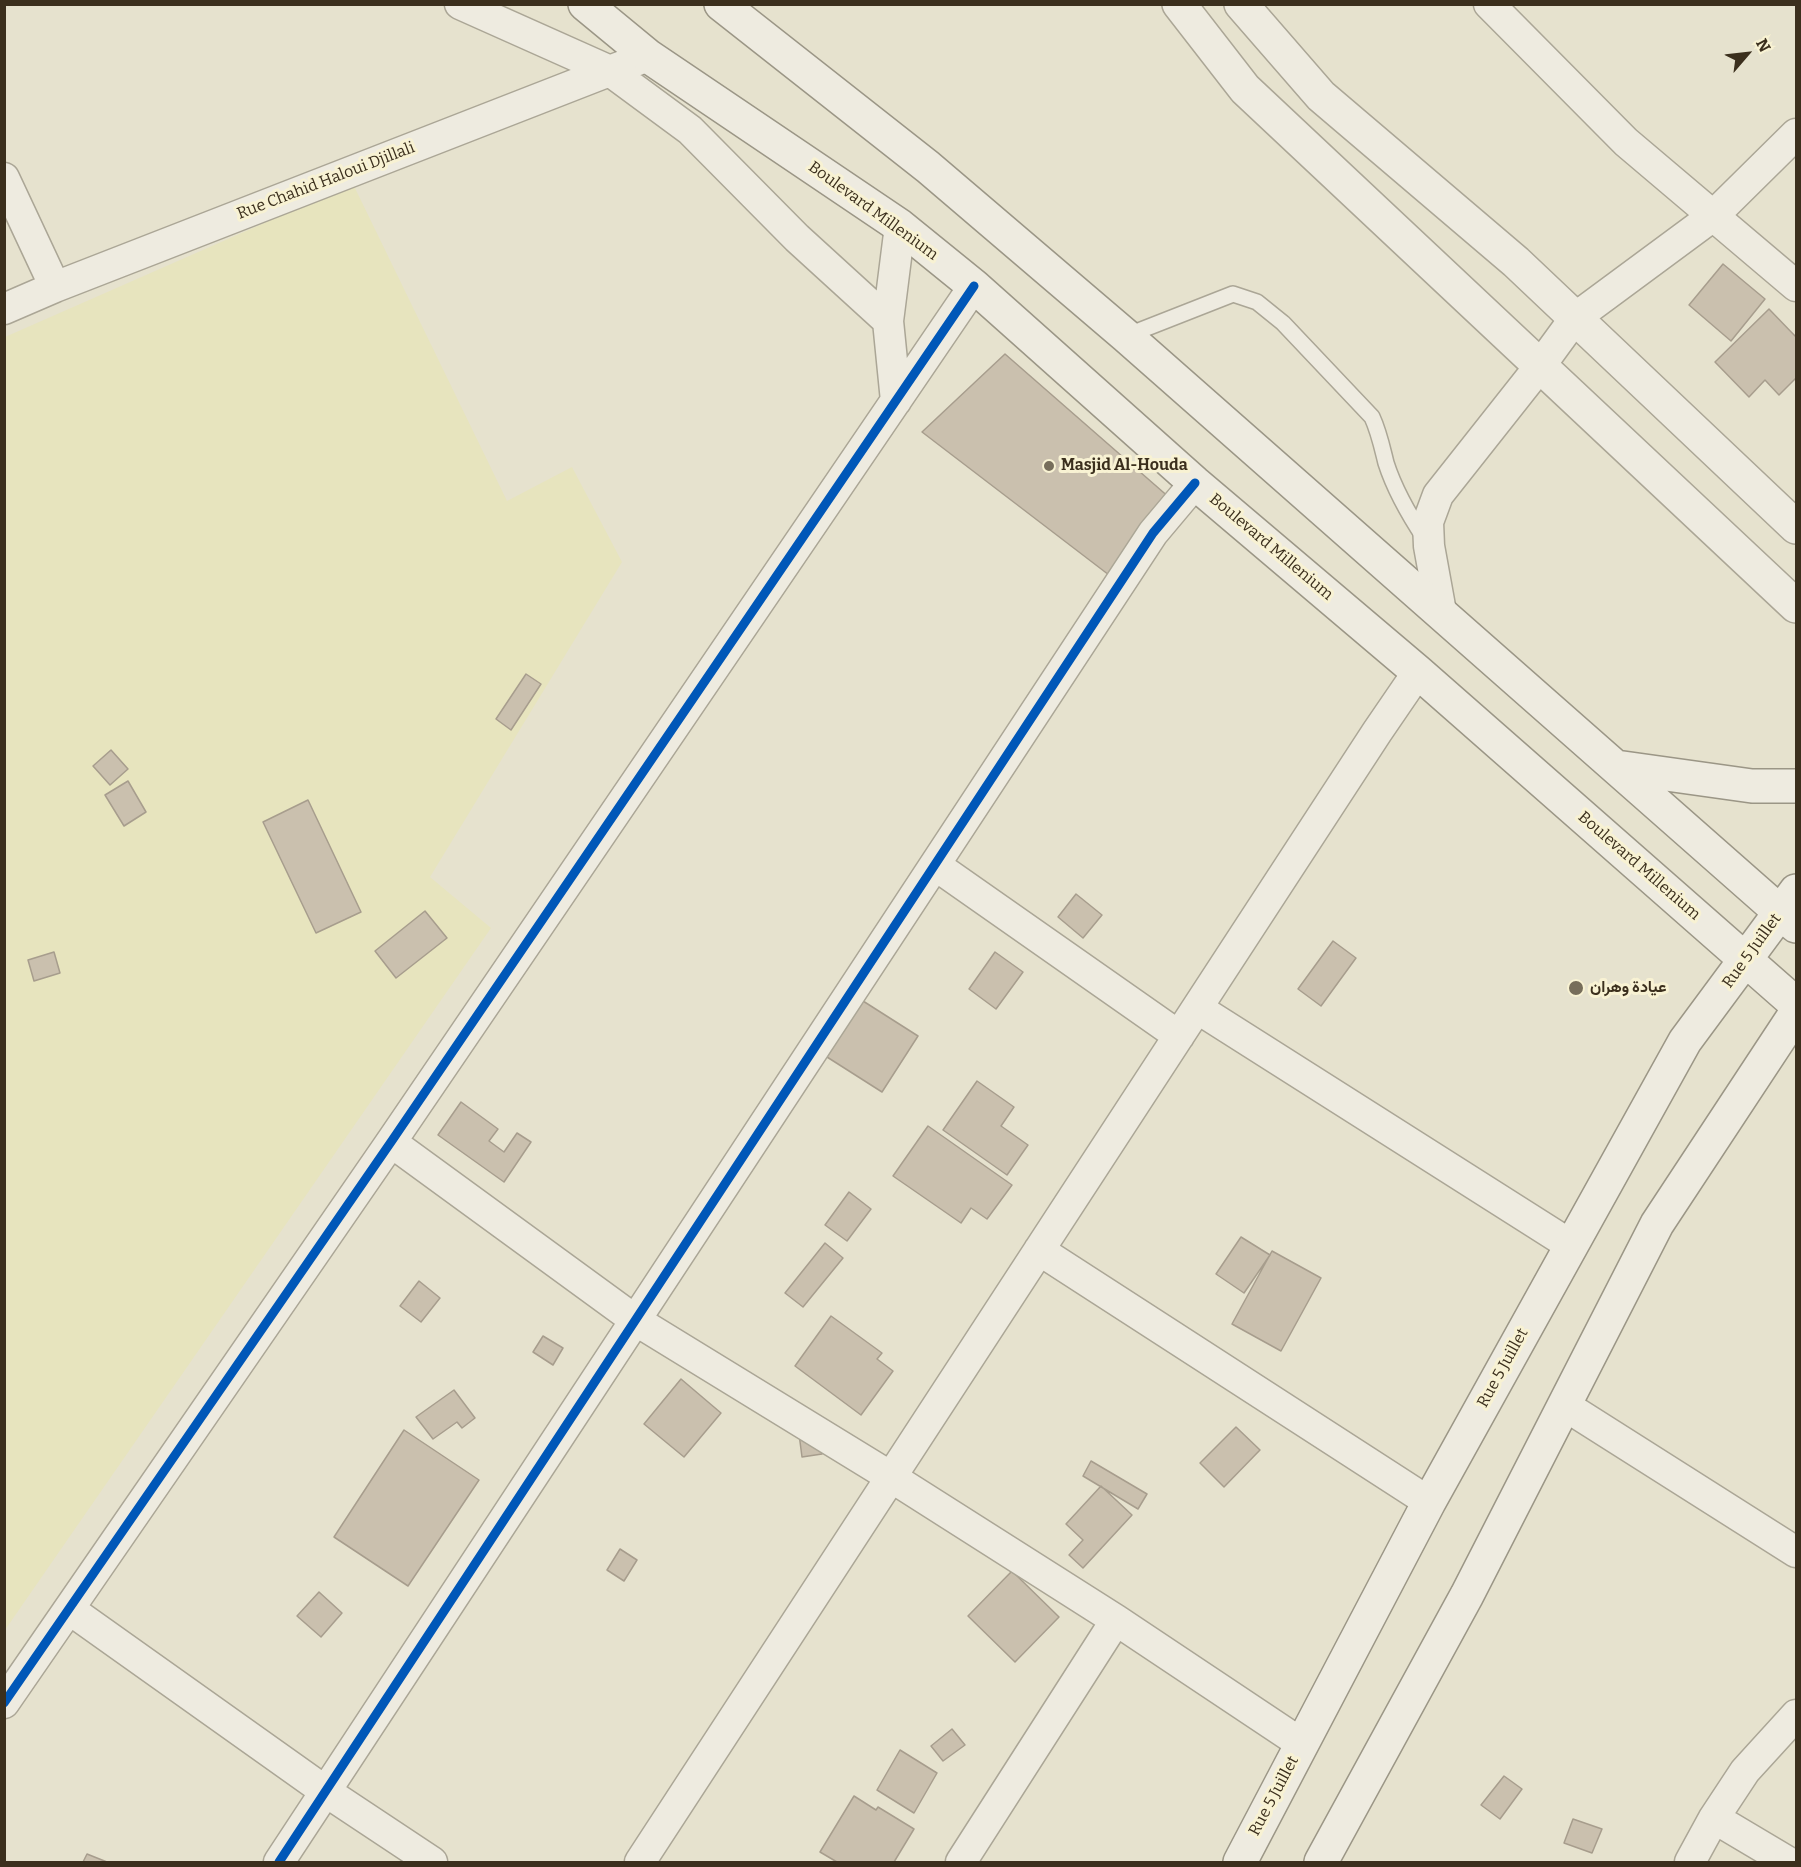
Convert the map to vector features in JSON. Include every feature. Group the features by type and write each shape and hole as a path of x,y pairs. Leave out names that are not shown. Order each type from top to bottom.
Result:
{"main road":[{"name":"Boulevard Millenium","path":"585,4 648,56 900,226 974,286 1196,483 1418,672 1797,1004"},
{"path":"721,4 928,167 1126,336 1616,767 1791,910"},
{"path":"1179,4 1245,89 1797,606"},
{"path":"1240,4 1321,96 1516,262 1797,527"},
{"path":"1616,767 1752,786 1797,786"},
{"name":"Rue 5 Juillet","path":"1240,1863 1429,1502 1685,1041 1746,960 1791,910"},
{"path":"1321,1863 1467,1595 1657,1224 1797,1013"}],"street":[{"path":"460,4 610,71 690,130 797,238 888,321"},
{"path":"1490,4 1626,142 1797,286"},
{"name":"Rue Chahid Haloui Djillali","path":"4,309 55,286 648,56"},
{"path":"1441,612 1429,546 1428,522 1438,495 1575,318 1713,216 1797,134"},
{"path":"4,178 55,286"},
{"path":"896,401 888,321 900,226"},
{"path":"4,1703 391,1142 974,286"},
{"path":"279,1863 1153,533 1196,483"},
{"path":"640,1863 1418,672"},
{"path":"935,865 1179,1036"},
{"path":"1197,1008 1572,1246"},
{"path":"391,1142 635,1320 891,1477 1116,1620 1302,1744"},
{"path":"1039,1250 1429,1502"},
{"path":"1564,1405 1797,1552"},
{"path":"69,1609 325,1791 432,1863"},
{"path":"961,1863 1116,1620"},
{"path":"1690,1863 1714,1818 1745,1771 1797,1715"},
{"path":"1714,1818 1788,1863"}],"lane":[{"path":"1126,336 1233,294 1257,302 1283,323 1372,417 1405,510 1429,546"}],"shaded area":[{"path":"353,184 507,501 572,467 622,562 430,877 491,928 5,1630 5,337"}],"building":[{"path":"1723,264 1765,299 1731,341 1689,305"},
{"path":"1769,309 1796,337 1796,378 1779,395 1765,380 1749,397 1715,362"},
{"name":"Masjid Al-Houda","path":"1005,354 1171,499 1109,575 922,432"},
{"path":"526,674 541,684 511,730 496,719"},
{"path":"111,750 128,769 110,785 93,766"},
{"path":"128,781 146,812 124,826 105,795"},
{"path":"308,800 361,912 316,933 263,822"},
{"path":"1076,894 1102,915 1083,938 1058,917"},
{"path":"425,911 447,938 396,978 375,951"},
{"path":"1333,941 1356,958 1321,1006 1298,989"},
{"path":"54,952 60,973 34,981 28,960"},
{"path":"995,952 1023,972 996,1009 969,989"},
{"path":"852,994 918,1036 882,1092 816,1050"},
{"path":"977,1081 1014,1107 1001,1126 1028,1145 1007,1175 943,1130"},
{"path":"461,1102 498,1129 489,1141 504,1152 517,1133 531,1142 504,1182 438,1135"},
{"path":"928,1126 1012,1185 987,1219 971,1208 961,1223 893,1176"},
{"path":"849,1192 871,1209 847,1241 825,1225"},
{"path":"1241,1237 1270,1255 1244,1293 1216,1274"},
{"path":"825,1243 843,1258 803,1307 785,1293"},
{"path":"1272,1251 1321,1278 1281,1351 1232,1324"},
{"path":"419,1281 440,1298 421,1322 400,1306"},
{"path":"831,1316 882,1353 877,1359 893,1371 861,1415 795,1366"},
{"path":"543,1336 563,1348 553,1365 533,1352"},
{"path":"681,1379 721,1413 684,1457 644,1424"},
{"path":"454,1390 475,1418 462,1428 457,1422 433,1439 416,1417"},
{"path":"1236,1427 1260,1450 1224,1487 1200,1463"},
{"path":"404,1430 479,1480 408,1586 334,1537"},
{"path":"819,1432 822,1454 802,1457 799,1434"},
{"path":"1091,1461 1147,1494 1138,1509 1083,1476"},
{"path":"1101,1486 1132,1515 1083,1568 1069,1555 1083,1540 1066,1524"},
{"path":"620,1549 637,1560 624,1581 607,1570"},
{"path":"1012,1571 1059,1617 1015,1662 968,1616"},
{"path":"319,1592 342,1613 321,1637 297,1616"},
{"path":"952,1729 965,1745 943,1761 931,1746"},
{"path":"900,1750 937,1773 914,1813 877,1790"},
{"path":"1504,1776 1522,1789 1500,1819 1481,1805"},
{"path":"854,1796 876,1810 878,1807 914,1829 894,1862 837,1862 820,1852"},
{"path":"1573,1819 1602,1829 1592,1853 1564,1843"},
{"path":"87,1854 107,1862 83,1862"}],"cycle path":[{"path":"4,1703 391,1142 974,286"},
{"path":"279,1862 1153,533 1195,483"}],"place":[{"name":"Masjid Al-Houda","path":"1049,466"},
{"name":"عيادة وهران","path":"1576,988"}]}
